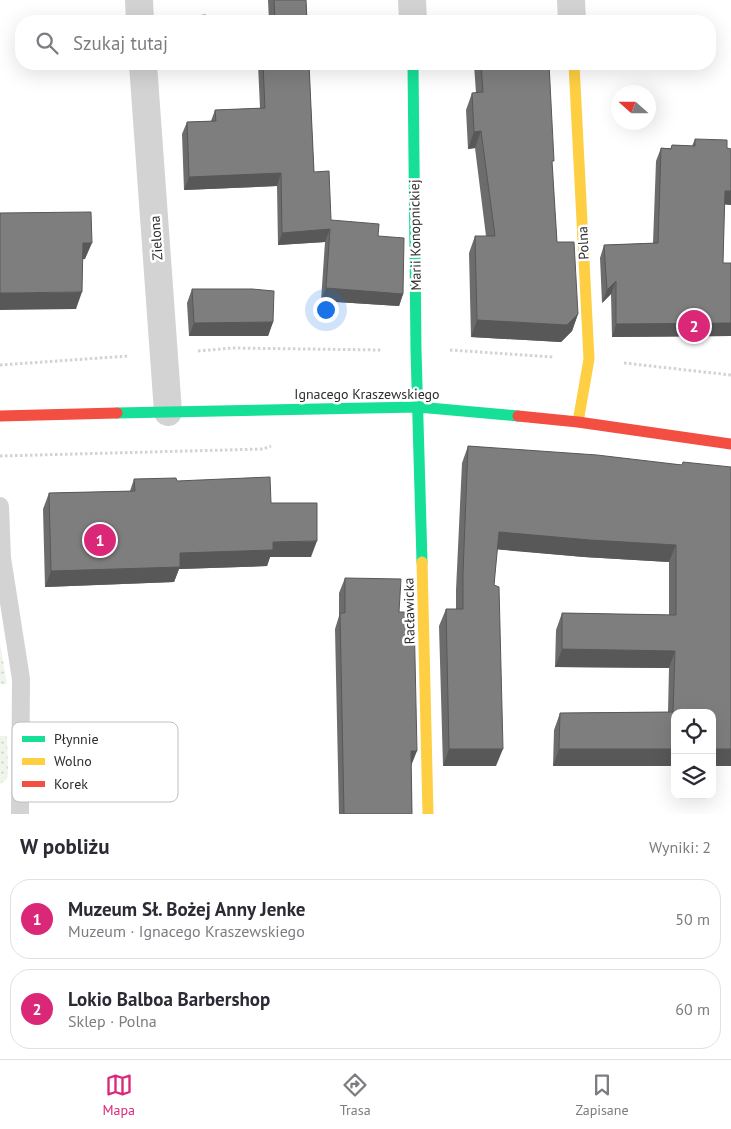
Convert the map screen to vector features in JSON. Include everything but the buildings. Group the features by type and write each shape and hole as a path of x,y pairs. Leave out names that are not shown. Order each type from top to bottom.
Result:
{"street":[{"path":"139,0 140,15"},
{"path":"412,0 413,15"},
{"path":"571,0 572,15"},
{"name":"Zielona","path":"144,70 168,412"},
{"name":"Marii Konopnickiej","path":"413,70 418,407"},
{"name":"Polna","path":"574,70 589,359 578,422"},
{"name":"Ignacego Kraszewskiego","path":"0,416 418,407 578,422 731,444"},
{"name":"Racławicka","path":"418,407 428,814"}],"lane":[{"path":"0,506 1,558 21,679 21,722"}],"path":[{"path":"0,365 232,348"},
{"path":"615,362 731,375"},
{"path":"0,456 263,448 278,444"}],"shaded area":[{"path":"0,644 7,684 0,684"},
{"path":"0,736 7,736 8,774 6,780 0,784"}],"traffic: fast":[{"path":"413,70 416,350 422,562"},
{"path":"117,413 418,407 518,416"}],"traffic: slow":[{"path":"574,70 589,359 578,422"},
{"path":"422,562 428,814"}],"traffic: jam":[{"path":"0,416 117,413"},
{"path":"518,416 578,422 731,444"}],"place":[{"name":"Lokio Balboa Barbershop","path":"694,326"},
{"name":"Muzeum Sł. Bożej Anny Jenke","path":"100,540"}]}
